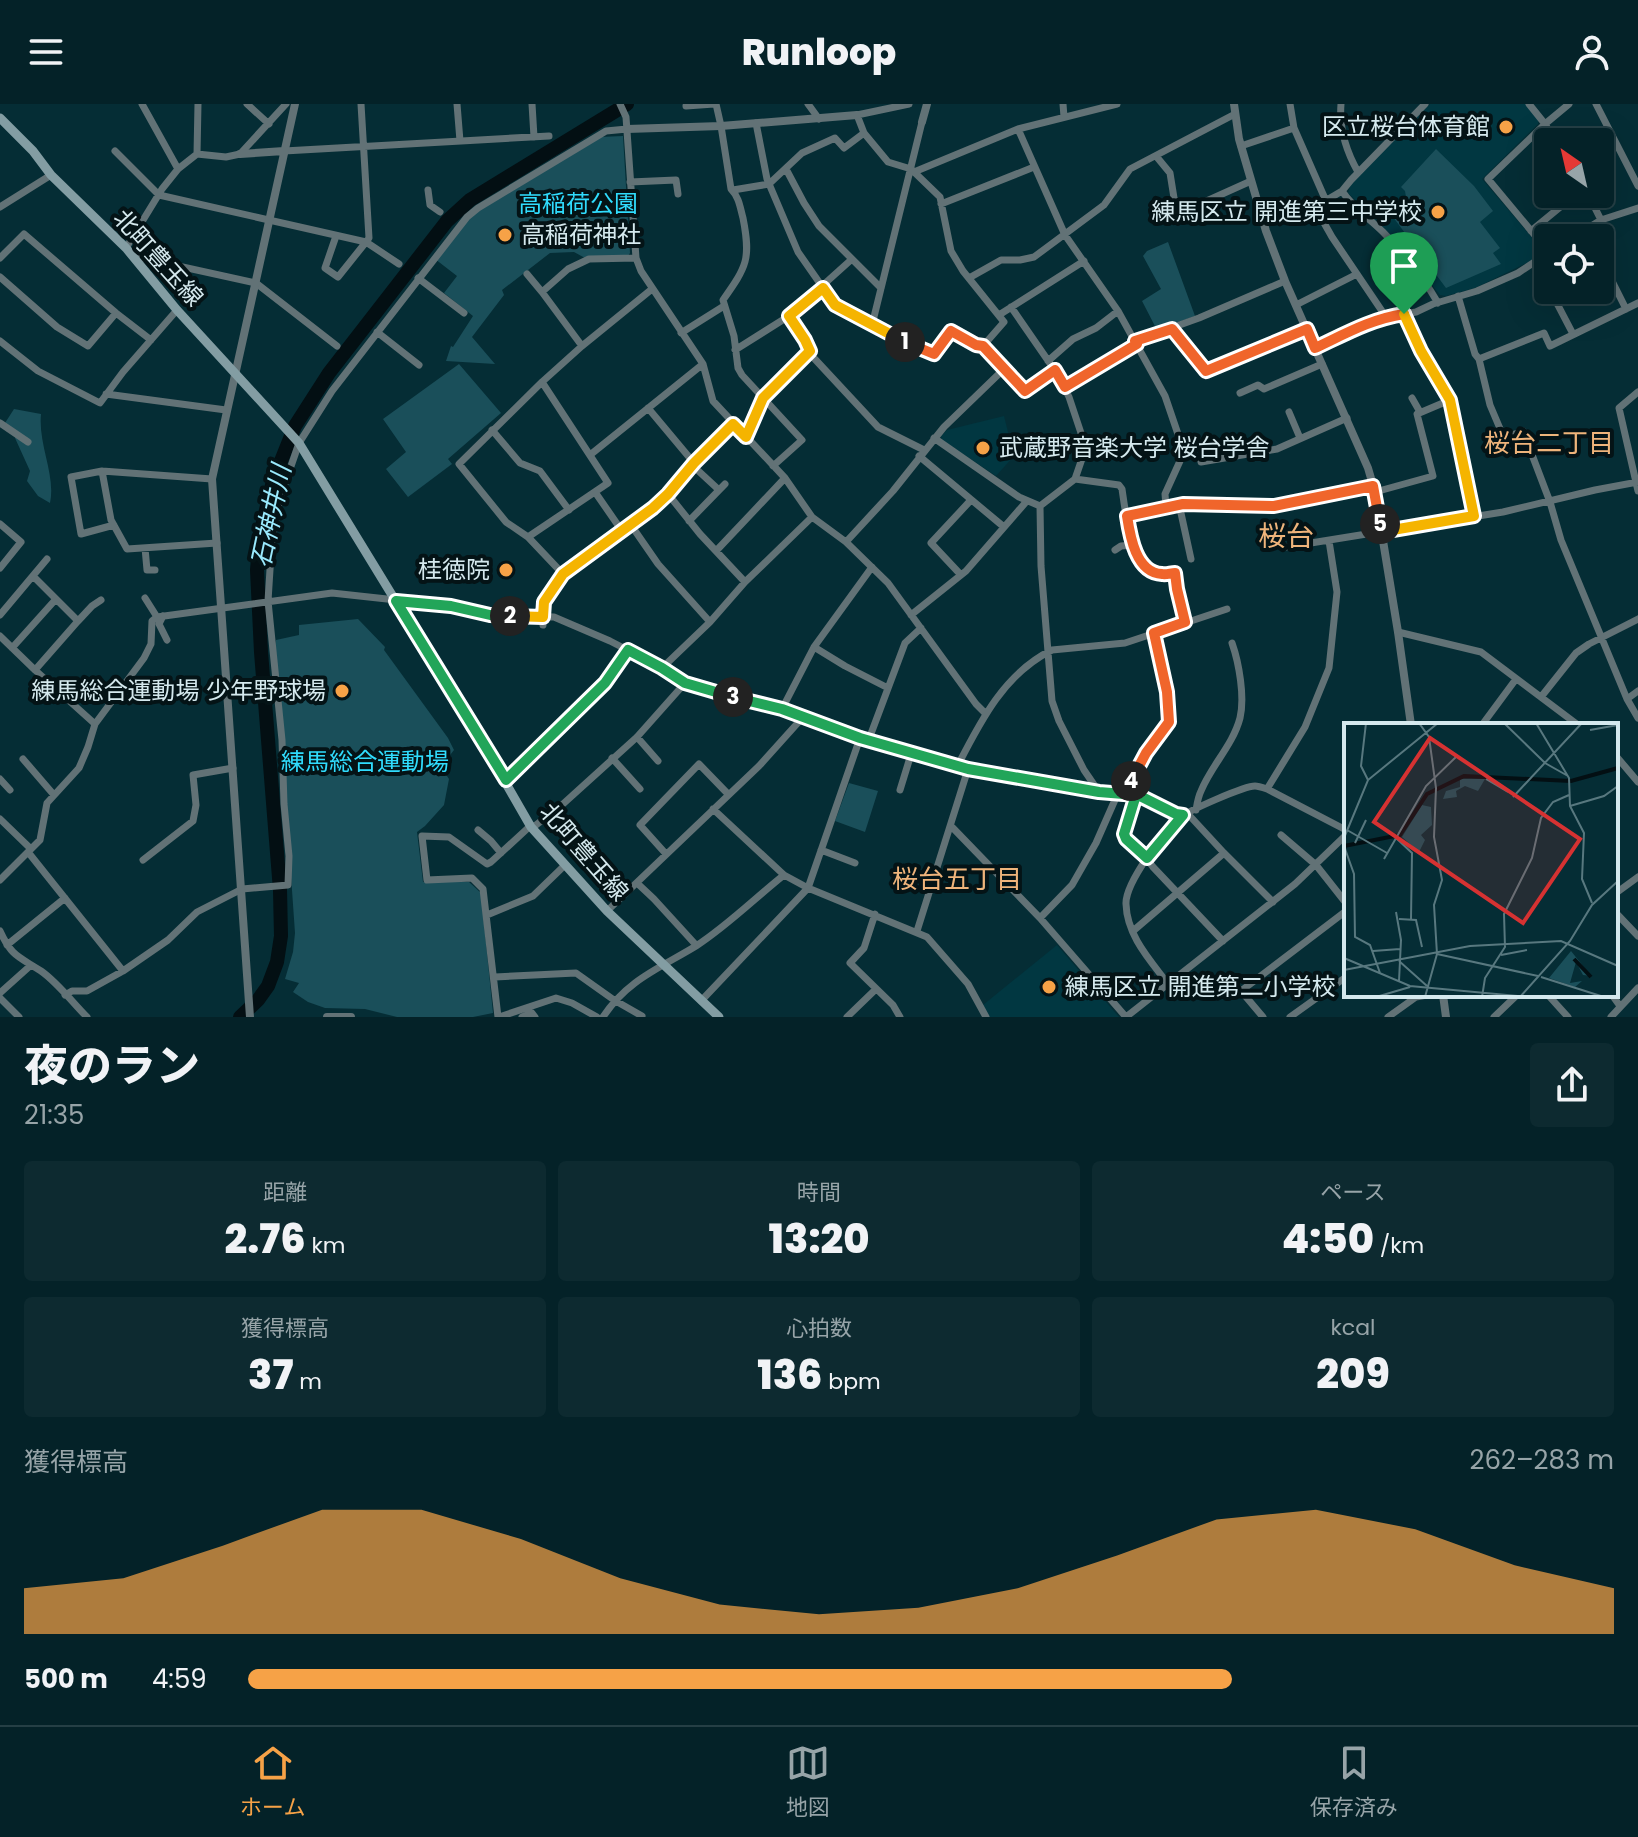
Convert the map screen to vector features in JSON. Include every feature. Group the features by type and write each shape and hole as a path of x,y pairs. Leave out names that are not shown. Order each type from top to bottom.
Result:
{"main road":[{"name":"北町豊玉線","path":"0,118 33,151 51,175 130,252 177,310 299,443 506,780 531,827 607,911 719,1017"}],"street":[{"path":"142,104 178,169"},
{"path":"197,154 198,104"},
{"path":"247,104 269,124"},
{"path":"240,154 286,104"},
{"path":"250,1017 212,479 295,104"},
{"path":"336,236 325,268 338,277 369,238 361,104"},
{"path":"457,104 460,141"},
{"path":"532,104 534,137"},
{"path":"620,104 627,129 636,258 652,289 703,364 713,401 785,478 812,517 846,542 888,583 985,713"},
{"path":"686,106 715,104 733,190 740,205 748,247 746,263 723,300 734,336 738,368 802,440 773,466"},
{"path":"808,104 819,119"},
{"path":"65,995 72,991 87,991 123,971 168,940 197,912 242,889 288,885 282,740 267,601 272,538 280,498 299,443 332,391 458,226 478,208 606,131 819,119 857,115 903,104"},
{"path":"872,325 927,104"},
{"path":"1063,104 1064,117"},
{"path":"912,170 1018,129 1117,104"},
{"path":"1290,104 1294,128 1326,201"},
{"path":"1341,104 1339,122 1349,156 1358,172"},
{"path":"1386,317 1315,207 1342,191 1425,104"},
{"path":"1529,104 1547,128"},
{"path":"1534,235 1488,179 1569,104"},
{"path":"1596,104 1638,186"},
{"path":"969,278 1001,260 1034,257 1104,205 1130,169 1234,109 1241,146 1266,231 1364,458 1374,489 1411,723"},
{"path":"857,115 864,133 888,162 912,170 940,197 951,251 1004,322 983,346"},
{"path":"756,123 769,184 798,252 835,305 890,336 934,354 951,331 983,346 1025,391 1055,370"},
{"path":"1241,146 1294,128"},
{"path":"1018,129 1065,235 1118,311 1165,396 1180,440 1180,461 1165,494 1166,506"},
{"path":"733,190 769,184 802,153 835,138 844,148 864,133"},
{"path":"337,346 256,283 130,252 159,195 178,169 197,154 226,157 549,136"},
{"path":"115,151 159,195 366,242 399,264"},
{"path":"1156,156 1170,173 1174,198 1181,208 1191,208 1251,181"},
{"path":"941,204 1034,167"},
{"path":"786,169 819,226 881,288"},
{"path":"0,207 51,175"},
{"path":"630,182 676,180 678,194"},
{"path":"428,190 430,205 440,212"},
{"path":"1342,191 1415,269 1438,303"},
{"path":"1531,231 1559,208"},
{"path":"1595,208 1601,220"},
{"path":"1594,224 1638,208"},
{"path":"0,258 24,234 151,340"},
{"path":"542,292 568,269 589,259 636,258"},
{"path":"735,350 789,316 852,259"},
{"path":"999,315 1084,261"},
{"path":"1315,348 1386,317 1416,312 1477,291 1534,262"},
{"path":"527,274 582,346"},
{"path":"1296,305 1357,274"},
{"path":"0,277 57,327 88,346 116,313"},
{"path":"418,278 464,313"},
{"path":"1065,387 1136,343 1285,281"},
{"path":"1614,285 1626,309"},
{"path":"563,574 528,537 506,522 459,464 542,382 652,289"},
{"path":"1458,296 1479,359 1490,405 1504,438 1523,431 1561,540 1627,699 1638,718"},
{"path":"1479,359 1544,333 1550,346 1638,303"},
{"path":"1557,304 1573,334"},
{"path":"681,333 724,306"},
{"path":"1011,307 1065,387 1084,442 1085,450 1075,479 1040,506"},
{"path":"0,341 38,371 100,403 177,310"},
{"path":"1048,361 1073,339 1096,328 1118,311"},
{"path":"1404,314 1421,351 1450,400 1474,516"},
{"path":"789,316 812,356 878,427 922,453 1004,527"},
{"path":"1172,329 1206,371 1307,329"},
{"path":"377,332 419,365"},
{"path":"746,437 763,398 810,351"},
{"path":"590,455 703,364"},
{"path":"1240,393 1258,385 1264,389 1322,364"},
{"path":"846,542 893,491 934,438 1005,368"},
{"path":"528,537 608,483 542,382"},
{"path":"1286,547 1503,512 1595,490 1637,485 1619,408 1638,392"},
{"path":"106,394 226,410"},
{"path":"1412,398 1420,412"},
{"path":"1127,516 1179,504 1274,506 1433,476 1417,414 1450,400"},
{"path":"648,408 693,464 722,487 689,521"},
{"path":"1289,412 1300,438"},
{"path":"1201,462 1277,449 1347,418"},
{"path":"0,423 28,442"},
{"path":"543,621 544,602 563,574 668,494 733,424"},
{"path":"492,430 520,463 540,471 569,510"},
{"path":"934,438 1026,502 1040,506"},
{"path":"114,525 81,534 71,477 102,471 212,479"},
{"path":"102,471 111,520 127,549 217,543"},
{"path":"716,551 785,478"},
{"path":"1075,479 1119,485 1132,545 1144,567 1159,575 1175,573 1185,622"},
{"path":"595,492 622,531"},
{"path":"668,494 745,582"},
{"path":"961,575 931,543 971,500"},
{"path":"911,615 983,554 1026,502"},
{"path":"1179,504 1191,559"},
{"path":"1040,506 1041,566 1054,710 1084,770 1099,792"},
{"path":"662,668 812,517"},
{"path":"0,524 21,542 0,568"},
{"path":"631,525 658,564 710,622"},
{"path":"1267,789 1305,727 1329,668 1337,592 1329,541"},
{"path":"1115,550 1132,545"},
{"path":"145,548 147,570 155,570"},
{"path":"0,615 47,559"},
{"path":"782,709 814,647 872,567"},
{"path":"33,576 78,621"},
{"path":"0,880 40,840 47,803 79,768 95,724 144,658 151,644 152,621 160,617 332,593 451,606 490,615 543,621 554,617 628,650 685,683 782,709 860,738 968,769 1099,792 1136,795 1189,813 1273,902"},
{"path":"145,598 160,617 159,624 167,640"},
{"path":"12,648 56,599"},
{"path":"35,670 92,606 101,600"},
{"path":"958,765 985,713 1019,672 1049,652 1125,643 1227,609"},
{"path":"1541,697 1576,653 1638,619"},
{"path":"869,739 905,643 921,628"},
{"path":"1398,632 1481,652 1575,723"},
{"path":"1040,918 1072,885 1121,793 1169,722 1167,692 1154,633"},
{"path":"0,636 95,724"},
{"path":"1168,984 1140,947 1126,899 1131,883 1147,858 1189,813 1234,733 1240,717 1240,679 1232,643"},
{"path":"814,647 888,688"},
{"path":"506,780 605,683 628,650"},
{"path":"1483,723 1516,679"},
{"path":"685,683 637,737 563,804 487,864 449,837 422,836 427,880 472,878 483,889 498,1017 556,998 600,1017 614,1000 696,945 784,875"},
{"path":"1627,699 1638,691"},
{"path":"607,911 759,766 804,716"},
{"path":"637,737 658,761"},
{"path":"701,1001 808,888 860,738"},
{"path":"900,790 912,751"},
{"path":"612,758 640,789"},
{"path":"1618,758 1638,782"},
{"path":"23,759 54,795"},
{"path":"666,854 640,825 699,764 728,794"},
{"path":"143,860 193,821 196,805 193,775 233,768"},
{"path":"917,931 968,769"},
{"path":"0,779 10,790"},
{"path":"1189,813 1255,786 1267,789 1344,831"},
{"path":"1136,795 1124,834 1126,839 1223,941"},
{"path":"713,809 784,875 927,937 968,984 986,1017"},
{"path":"0,819 30,850 123,971"},
{"path":"951,826 1040,918 1126,1017 1273,902 1316,865 1344,834"},
{"path":"478,830 501,853"},
{"path":"1281,835 1316,865 1344,900"},
{"path":"821,850 855,863"},
{"path":"1133,931 1224,853"},
{"path":"487,915 533,896 565,865"},
{"path":"1618,892 1638,877"},
{"path":"637,883 696,945"},
{"path":"7,945 65,898"},
{"path":"1263,1017 1241,991 1344,913"},
{"path":"875,914 864,948 850,963 893,1005 900,1017"},
{"path":"1618,915 1638,936"},
{"path":"0,931 10,950 42,972 87,1017"},
{"path":"19,1017 0,995 30,966"},
{"path":"495,977 576,973 642,1016"},
{"path":"1290,1017 1344,978"},
{"path":"1611,1017 1638,988"},
{"path":"847,1017 876,989"},
{"path":"1388,1017 1414,997"},
{"path":"1443,997 1446,1017"},
{"path":"1495,1017 1515,997"},
{"path":"1550,997 1568,1017"},
{"path":"1613,997 1625,1017"},
{"path":"522,1017 532,1013 535,1017"},
{"path":"327,1017 351,1017"}],"shaded area":[{"name":"練馬区立 開進第三中学校","path":"1430,104 1526,104 1539,119 1538,124 1482,179 1534,240 1534,259 1475,288 1440,295 1386,230 1348,193 1351,184"},
{"name":"武蔵野音楽大学 桜台学舎","path":"1004,416 1014,456 996,476 942,440 941,436 947,430"},
{"name":"練馬区立 開進第二小学校","path":"1057,945 1119,1017 989,1017 983,1005"}],"green space":[{"name":"高稲荷公園","path":"623,136 628,256 585,258 574,252 550,253 502,290 504,295 472,337 495,364 446,361 451,346 473,316 444,293 457,276 435,259 474,213 599,137"},
{"path":"1436,149 1474,186 1493,211 1480,222 1500,248 1493,253 1501,264 1446,288 1393,217 1406,197 1401,187"},
{"path":"1168,242 1195,316 1157,330 1142,301 1161,289 1143,256 1147,251"},
{"path":"459,364 501,413 448,459 452,464 408,497 386,469 406,452 383,419"},
{"path":"14,409 41,414 51,482 50,503 38,496 27,481 30,471 15,438 19,433 5,423"},
{"name":"練馬総合運動場","path":"358,619 385,647 384,650 454,750 447,759 445,773 449,779 444,805 417,832 423,882 469,882 481,893 493,1013 473,1017 397,1017 365,1009 325,1008 293,992 299,983 285,979 295,933 276,640 299,635 299,625"},
{"path":"849,783 878,791 865,832 835,821"}],"waterway":[{"name":"石神井川","path":"240,1017 268,986 277,962 281,936 257,570 260,535 273,481 295,426 329,373 447,221 470,200 627,104"}],"place":[{"name":"区立桜台体育館","path":"1506,127"},
{"name":"練馬区立 開進第三中学校","path":"1438,212"},
{"name":"高稲荷神社","path":"505,235"},
{"name":"武蔵野音楽大学 桜台学舎","path":"983,448"},
{"name":"桂徳院","path":"506,570"},
{"name":"練馬総合運動場 少年野球場","path":"342,691"},
{"name":"練馬区立 開進第二小学校","path":"1049,987"}],"district":[{"name":"桜台二丁目","path":"1549,443"},
{"name":"桜台","path":"1286,536"},
{"name":"桜台五丁目","path":"957,879"}],"route":[{"path":"1404,314 1353,329 1315,348 1307,329 1206,371 1172,329 1135,341 1137,344 1065,387 1055,370 1025,391 983,346 951,331 934,354 890,336 835,305 823,288 789,316 810,351 763,398 746,437 733,424 653,508 563,574 544,602 543,617 490,615 451,606 396,601 506,780 605,683 628,650 685,683 782,709 860,738 968,769 1099,792 1136,795 1124,834 1147,858 1183,815 1140,796 1136,795 1125,793 1146,753 1169,722 1167,692 1154,633 1185,622 1175,573 1159,575 1144,567 1132,545 1127,516 1183,504 1274,506 1373,486 1381,532 1474,516 1450,400 1421,351 1404,314"}]}
